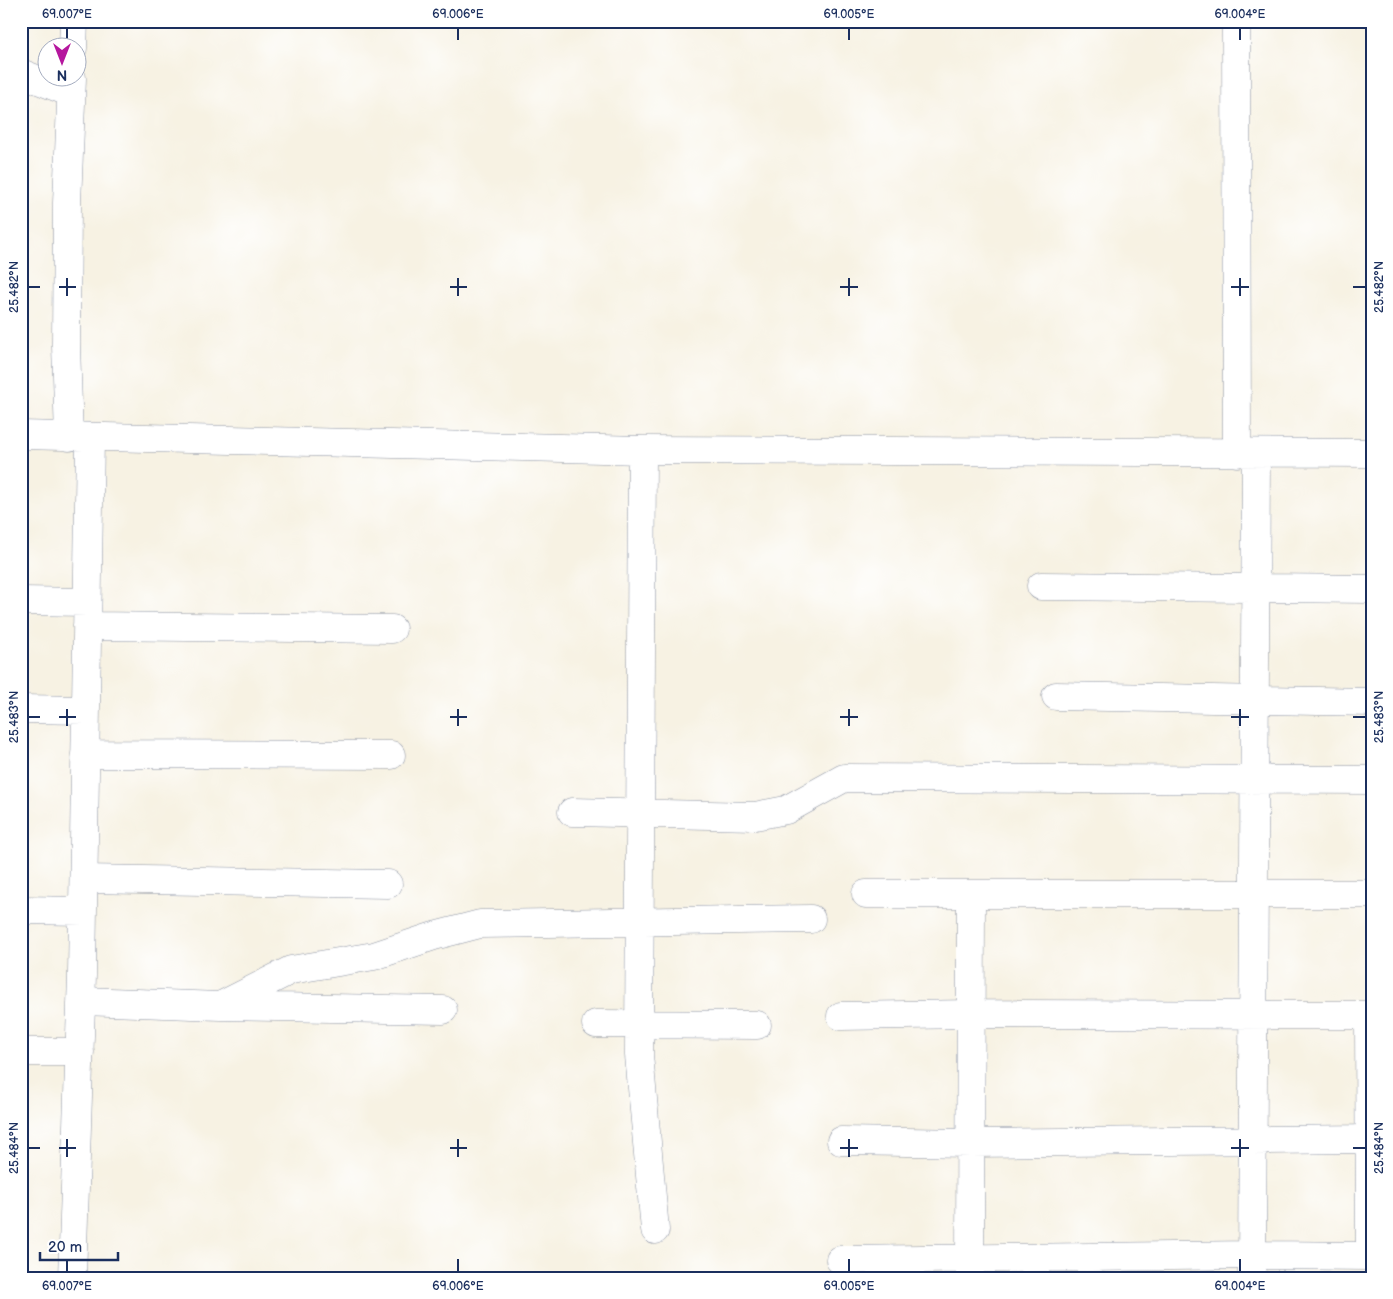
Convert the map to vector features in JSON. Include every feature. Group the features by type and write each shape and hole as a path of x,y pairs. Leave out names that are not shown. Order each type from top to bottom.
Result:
{"street":[{"path":"73,38 74,21"},
{"path":"1236,21 1247,453 1256,588 1252,1266"},
{"path":"21,73 38,77"},
{"path":"71,88 67,194 66,345 79,437 87,614 82,1001 72,1278"},
{"path":"21,435 642,450 1372,453"},
{"path":"642,450 639,1055 655,1230"},
{"path":"1041,586 1372,589"},
{"path":"21,601 87,614 392,629"},
{"path":"1056,696 1372,702"},
{"path":"21,709 86,710"},
{"path":"86,754 391,755"},
{"path":"572,812 755,816 786,810 844,778 1372,780"},
{"path":"84,879 388,884"},
{"path":"866,894 1372,894"},
{"path":"970,1268 971,894"},
{"path":"21,910 84,911"},
{"path":"220,1006 291,970 374,956 434,936 480,924 811,919"},
{"path":"82,1001 220,1006 443,1010"},
{"path":"840,1260 970,1268 1252,1266 1371,1256 1370,1015 971,1014 841,1016"},
{"path":"596,1024 756,1025"},
{"path":"21,1052 80,1052"},
{"path":"841,1141 971,1143 1370,1139"}]}
